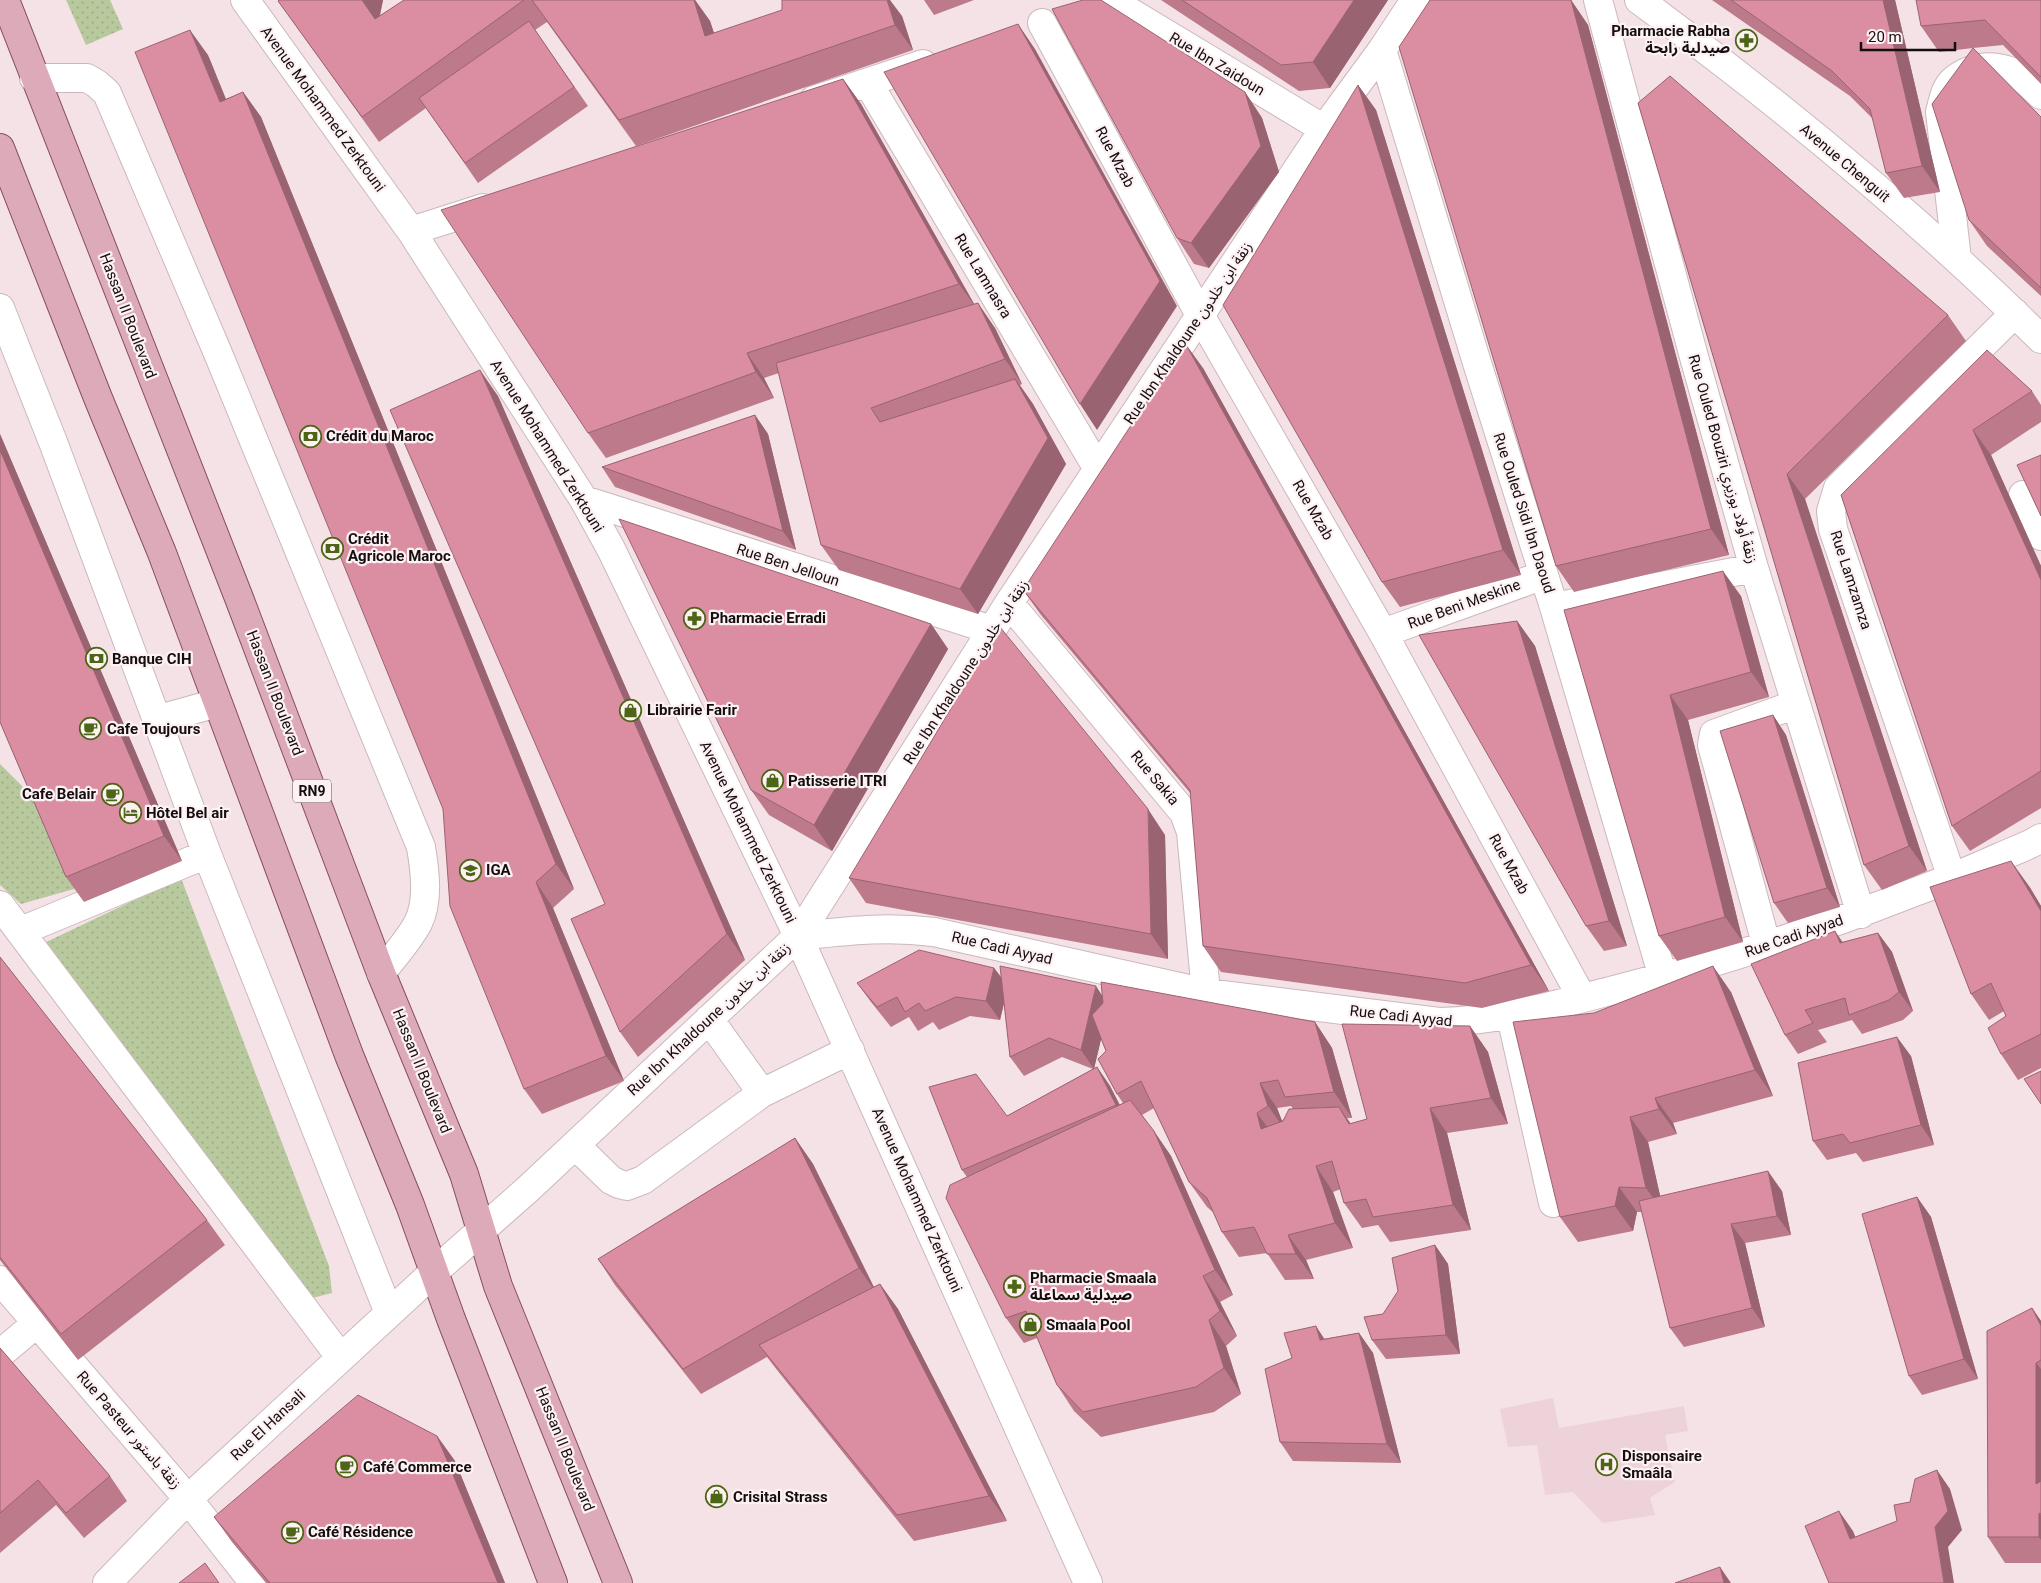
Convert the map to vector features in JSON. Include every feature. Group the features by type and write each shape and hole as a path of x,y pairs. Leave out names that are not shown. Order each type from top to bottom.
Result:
{"main road":[{"name":"Hassan II Boulevard","path":"5,0 239,598 382,973 464,1174 498,1286 618,1583"},
{"path":"0,148 98,398 162,554 346,1046 410,1205 554,1583"}],"street":[{"name":"Rue Ibn Khaldoune زنقة ابن خلدون","path":"434,1272 482,1230 798,936 1009,603 1324,128 1382,50 1415,0"},
{"name":"Rue Ouled Bouziri زنقة أولاد بوزيري","path":"1598,0 1694,357 1754,568 1860,914"},
{"name":"Avenue Chenguit","path":"1639,0 1694,40 1767,98 1957,259 2041,339"},
{"name":"Avenue Mohammed Zerktouni","path":"250,2 411,231 584,500 610,549 798,936 1088,1583"},
{"path":"1014,32 1092,5"},
{"name":"Rue Ibn Zaidoun","path":"1092,5 1324,128"},
{"name":"Rue Mzab","path":"1042,23 1200,315 1383,633 1582,998"},
{"name":"Rue Ouled Sidi Ibn Daoud","path":"1382,50 1544,575 1663,977"},
{"path":"793,107 950,54"},
{"path":"1957,259 1940,112 1944,94 1953,80 1974,70 1991,66 2008,70 2032,86 2041,95"},
{"path":"34,78 87,78 107,93 209,332 420,847 425,882 423,904 418,923 382,973"},
{"name":"Rue Lamnasra","path":"868,83 1098,469"},
{"path":"411,231 504,201"},
{"path":"0,308 53,442 207,854 389,1314"},
{"name":"Rue Lamzamza","path":"1952,878 1833,529 1831,512 1833,498 1838,488 2015,313"},
{"path":"2023,495 2041,536"},
{"name":"Rue Ben Jelloun","path":"584,500 992,630"},
{"path":"1554,608 1754,568"},
{"name":"Rue Beni Meskine","path":"1383,633 1544,575"},
{"name":"Rue Sakia","path":"1009,603 1184,814 1191,832 1206,993"},
{"path":"156,720 217,703"},
{"path":"1767,947 1712,745 1714,734 1796,704"},
{"name":"Rue Cadi Ayyad","path":"798,936 872,928 902,928 934,932 1206,993 1439,1022 1473,1021 1511,1016 1663,977 1767,947 1860,914 2040,841"},
{"path":"21,931 207,854"},
{"path":"0,905 342,1358"},
{"path":"1511,1016 1553,1203"},
{"path":"710,1019 762,1093"},
{"path":"574,1145 611,1180 627,1186 643,1180 762,1093 850,1050"},
{"name":"Rue El Hansali","path":"107,1583 188,1499 434,1272"},
{"name":"Rue Pasteur زنقة باستور","path":"0,1280 188,1499 254,1583"},
{"path":"0,1354 37,1323"}],"shaded area":[{"name":"Disponsaire Smaâla","path":"1553,1398 1559,1428 1684,1406 1688,1431 1665,1435 1675,1482 1650,1498 1655,1515 1603,1523 1573,1492 1545,1495 1537,1445 1508,1447 1500,1409"}],"green space":[{"path":"66,0 110,0 123,29 86,45"},
{"path":"0,764 24,788 36,785 80,871 74,889 21,904 0,885"},
{"path":"181,878 329,1266 332,1293 312,1298 44,943"}],"building":[{"path":"279,0 362,0 375,19 404,0 524,0 362,117"},
{"path":"532,0 694,0 705,36 782,10 782,0 887,0 895,25 619,120"},
{"path":"1083,0 1101,0 1245,92 1261,146 1191,243 1177,238 1052,9"},
{"path":"1182,0 1354,0 1313,62 1281,65"},
{"path":"1430,0 1571,0 1711,529 1556,566 1399,47"},
{"path":"1731,0 1883,0 1922,166 1886,173 1870,109 1832,71"},
{"path":"1916,0 2041,0 2041,77 1985,20 1921,26"},
{"path":"529,21 574,87 465,163 419,98"},
{"path":"1018,24 1160,281 1080,404 884,72"},
{"path":"190,30 220,102 243,92 556,864 536,882 606,1056 524,1089 450,906 443,809 135,52"},
{"path":"1973,48 2041,117 2041,288 1969,220 1932,104"},
{"path":"1670,76 1948,315 1787,474 1909,846 1864,865 1638,103"},
{"path":"843,79 959,284 747,353 756,372 588,433 441,210"},
{"path":"1358,85 1503,550 1382,582 1223,305"},
{"path":"978,303 1005,359 871,408 880,422 1015,379 1048,438 960,589 821,545 776,363"},
{"path":"1185,343 1531,965 1465,983 1203,946 1190,790 1023,590"},
{"path":"1987,350 2032,391 1973,430 2041,580 2041,771 1952,826 1841,495"},
{"path":"480,370 727,934 620,1032 571,919 605,904 390,410"},
{"path":"755,415 783,531 602,467"},
{"path":"0,450 164,836 66,877 0,722"},
{"path":"2041,455 2041,516 2017,465"},
{"path":"619,519 931,624 814,825 751,790"},
{"path":"1723,571 1751,672 1670,695 1725,917 1659,936 1564,610"},
{"path":"1517,621 1609,921 1586,926 1419,635"},
{"path":"1000,627 1148,809 1151,934 849,878"},
{"path":"1773,715 1827,888 1774,903 1720,731"},
{"path":"2011,861 2041,911 2041,1034 2001,1054 1988,1028 2006,1016 1991,983 1971,994 1930,887"},
{"path":"1835,931 1840,943 1878,933 1899,992 1889,1000 1849,1015 1845,998 1805,1010 1813,1023 1785,1035 1751,964"},
{"path":"919,950 994,968 986,1001 956,997 925,1011 919,1003 905,1012 897,997 877,1007 857,983"},
{"path":"0,957 207,1220 61,1334 0,1257"},
{"path":"1000,966 1096,986 1081,1050 1049,1038 1010,1057"},
{"path":"1713,966 1755,1070 1655,1098 1659,1109 1630,1117 1646,1188 1619,1187 1615,1206 1560,1217 1513,1022 1594,1013"},
{"path":"1101,982 1315,1022 1334,1092 1285,1097 1278,1080 1260,1083 1268,1106 1257,1113 1261,1129 1283,1121 1289,1109 1339,1107 1349,1124 1367,1119 1342,1024 1470,1026 1491,1098 1430,1108 1453,1205 1373,1217 1366,1199 1344,1203 1332,1161 1316,1166 1335,1223 1288,1235 1296,1254 1267,1254 1254,1227 1222,1232 1207,1198 1189,1182 1141,1081 1117,1094 1098,1059 1106,1051 1092,1015 1103,1003"},
{"path":"1897,1037 1921,1125 1850,1143 1843,1134 1813,1141 1798,1063"},
{"path":"1097,1067 1116,1105 962,1170 929,1087 976,1074 1007,1116"},
{"path":"2041,1071 2041,1104 2024,1079"},
{"path":"1130,1100 1154,1131 1215,1270 1203,1276 1220,1311 1209,1320 1224,1368 1196,1387 1083,1412 1057,1385 1026,1311 1006,1318 946,1198 950,1185"},
{"path":"795,1138 859,1268 683,1369 598,1259"},
{"path":"1768,1171 1777,1216 1731,1224 1752,1308 1670,1328 1639,1201"},
{"path":"1917,1197 1964,1359 1909,1376 1862,1214"},
{"path":"1435,1245 1446,1335 1372,1340 1364,1317 1383,1314 1398,1291 1392,1258"},
{"path":"880,1284 989,1496 897,1515 759,1345"},
{"path":"2032,1308 2041,1326 2041,1360 2036,1363 2036,1484 2041,1481 2039,1537 1988,1537 1987,1331"},
{"path":"1316,1326 1320,1340 1359,1333 1387,1444 1280,1442 1265,1369 1292,1358 1284,1333"},
{"path":"0,1348 110,1476 66,1513 38,1480 0,1513"},
{"path":"358,1395 437,1436 498,1583 270,1583 214,1517"},
{"path":"1937,1470 1948,1511 1935,1527 1944,1583 1829,1583 1805,1526 1839,1511 1850,1539 1897,1521 1894,1505 1910,1502 1915,1479"},
{"path":"205,1563 219,1583 179,1583"},
{"path":"1720,1567 1724,1583 1675,1583"}],"place":[{"name":"Pharmacie Rabha صيدلية رابحة","path":"1746,40"},
{"name":"Crédit du Maroc","path":"310,436"},
{"name":"Crédit Agricole Maroc","path":"332,548"},
{"name":"Pharmacie Erradi","path":"694,618"},
{"name":"Banque CIH","path":"96,659"},
{"name":"Librairie Farir","path":"631,710"},
{"name":"Cafe Toujours","path":"91,729"},
{"name":"Patisserie ITRI","path":"772,781"},
{"name":"Cafe Belair","path":"112,794"},
{"name":"Hôtel Bel air","path":"130,813"},
{"name":"IGA","path":"470,870"},
{"name":"Pharmacie Smaala صيدلية سماعلة","path":"1014,1287"},
{"name":"Smaala Pool","path":"1030,1325"},
{"name":"Disponsaire Smaâla","path":"1606,1465"},
{"name":"Café Commerce","path":"347,1467"},
{"name":"Crisital Strass","path":"717,1497"},
{"name":"Café Résidence","path":"292,1532"}]}
